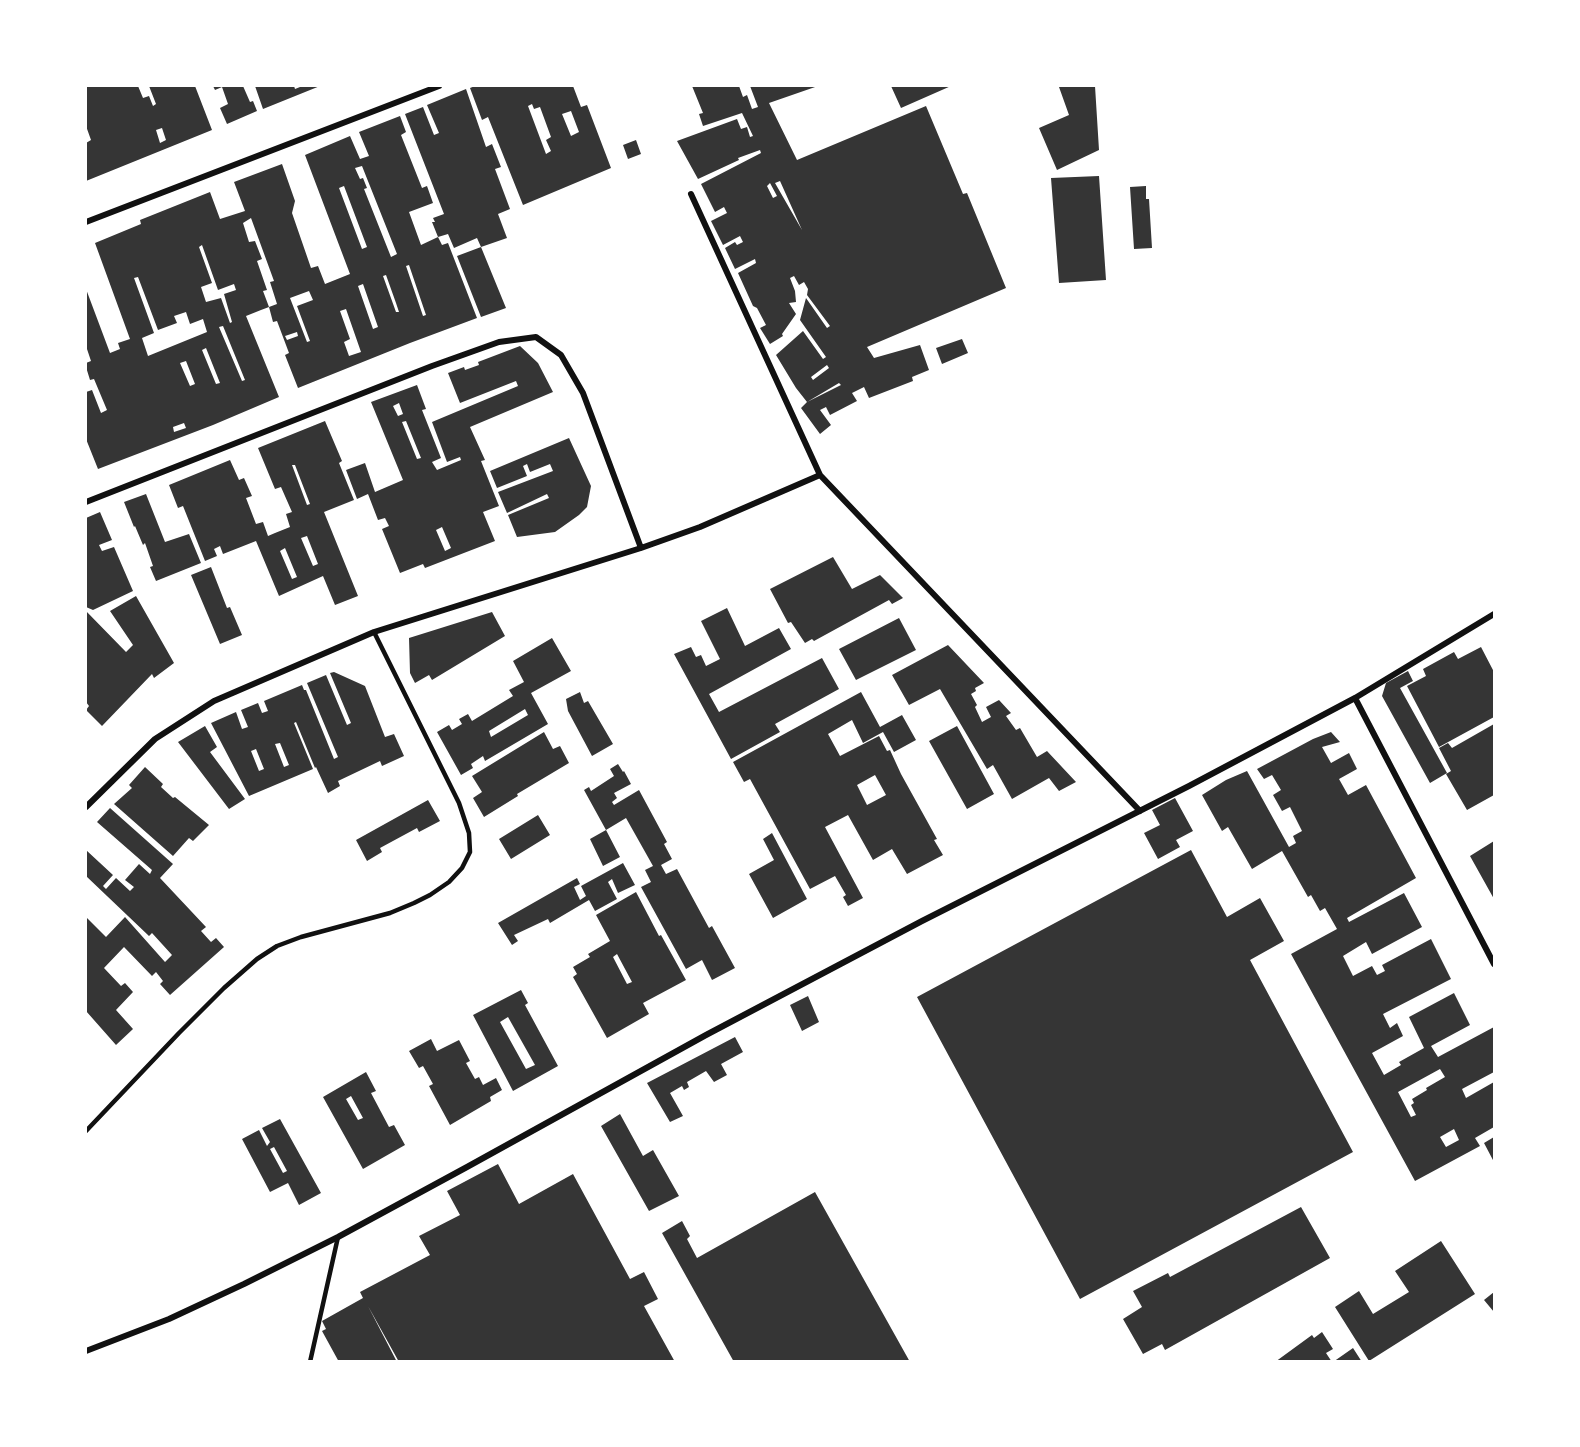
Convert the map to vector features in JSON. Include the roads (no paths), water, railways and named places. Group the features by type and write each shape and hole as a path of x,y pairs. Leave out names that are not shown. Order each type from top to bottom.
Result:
{"street":[{"path":"86,222 439,86"},
{"path":"691,194 820,475 1140,811"},
{"path":"86,502 432,366 499,342 536,337 561,355 583,393 641,548"},
{"path":"86,807 155,739 214,701 374,632 641,548 719,519 820,475"},
{"path":"86,1352 169,1319 338,1237 706,1035 1355,698 1494,614"},
{"path":"1355,698 1494,964"}],"lane":[{"path":"86,1131 194,1018 257,959 277,946 301,937 390,913 414,903 449,882 462,868 470,852 468,832 459,803 374,632"},
{"path":"310,1362 338,1237"}]}
